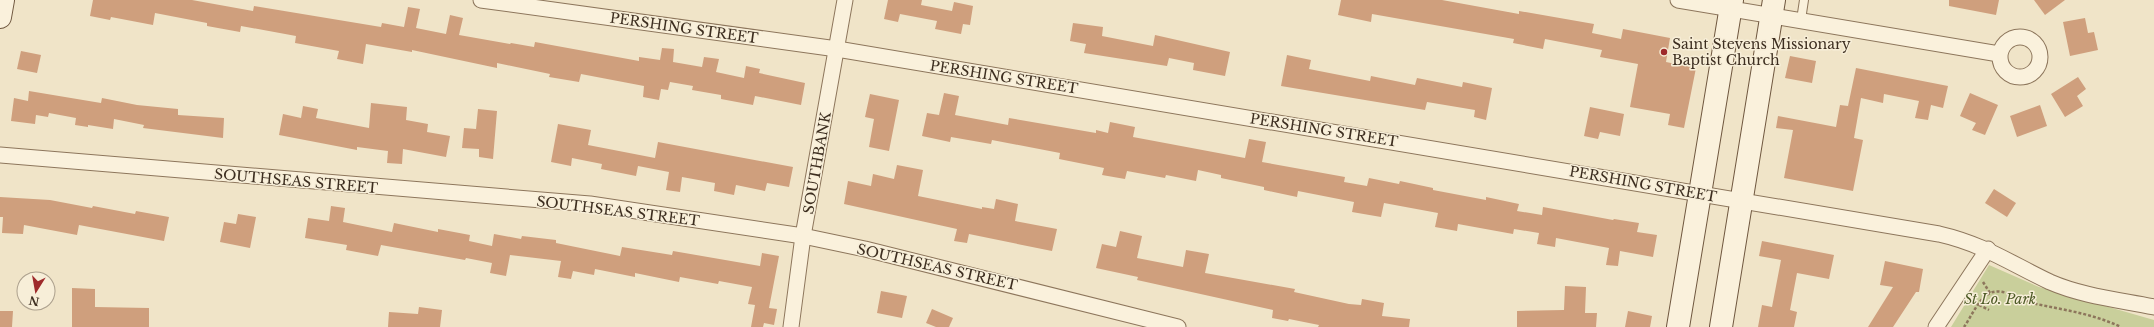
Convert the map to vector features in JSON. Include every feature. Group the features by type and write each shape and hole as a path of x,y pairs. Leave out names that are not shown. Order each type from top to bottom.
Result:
{"main road":[{"path":"0,17 3,0"},
{"path":"1678,327 1732,4"},
{"path":"1721,327 1773,8"}],"street":[{"name":"PERSHING STREET","path":"481,0 837,49 1938,234 1988,249 2052,282 2085,293 2154,307"},
{"name":"SOUTHBANK","path":"791,327 804,236 845,0"},
{"path":"1678,0 1773,8 1801,20 1999,54"},
{"name":"SOUTHSEAS STREET","path":"0,155 590,204 804,236 948,268 1178,327"},
{"path":"1936,327 1988,249"}],"lane":[{"path":"1801,20 1804,0"}],"path":[{"path":"1964,327 1979,305 1990,293 2003,292 2030,303 2098,316 2121,327"},
{"path":"1979,305 1988,310"}],"green space":[{"name":"St Lo. Park","path":"1989,265 2039,287 2154,320 2154,327 1951,327"}],"building":[{"path":"93,0 192,0 253,11 254,6 381,27 382,23 404,27 408,7 420,9 416,28 446,34 450,15 463,18 459,35 534,47 535,42 639,61 639,57 660,60 662,48 674,49 673,62 702,67 704,57 719,59 716,72 744,78 746,66 760,69 759,73 805,83 801,105 755,96 753,105 721,99 721,95 692,90 693,86 670,82 668,90 661,89 659,100 643,97 644,86 581,74 579,82 549,77 550,74 497,63 497,68 412,50 412,52 366,44 363,64 337,59 339,51 295,43 296,36 241,26 240,32 207,26 207,23 155,13 153,25 111,17 110,20 90,16"},
{"path":"888,0 922,0 921,5 952,11 954,2 973,6 970,25 963,24 961,34 935,29 937,21 900,14 898,22 884,19"},
{"path":"1341,0 1442,0 1519,14 1519,11 1594,24 1592,33 1621,39 1623,29 1670,38 1666,62 1696,68 1684,128 1668,125 1670,114 1630,107 1638,64 1600,57 1602,50 1545,39 1543,49 1513,43 1514,39 1372,14 1371,22 1338,15"},
{"path":"1949,0 1999,0 1996,15 1949,6"},
{"path":"2034,0 2065,0 2045,15"},
{"path":"2085,18 2088,33 2094,32 2098,50 2070,56 2063,22"},
{"path":"1073,23 1103,27 1102,36 1153,46 1155,35 1230,52 1225,76 1193,70 1194,63 1169,58 1167,66 1084,53 1086,44 1070,41"},
{"path":"21,51 41,55 37,73 17,69"},
{"path":"1287,55 1311,60 1309,69 1370,81 1371,76 1415,85 1417,78 1462,87 1463,82 1492,88 1486,120 1474,117 1475,110 1427,102 1425,110 1281,86"},
{"path":"1790,56 1816,61 1812,83 1785,78"},
{"path":"1856,68 1948,86 1943,108 1931,105 1928,120 1915,118 1919,101 1884,94 1883,103 1861,98 1854,138 1863,140 1853,191 1784,178 1793,130 1776,128 1778,116 1836,127 1840,105 1848,106"},
{"path":"2078,77 2086,89 2077,96 2083,106 2065,117 2051,94"},
{"path":"29,91 101,103 102,98 137,105 178,109 178,115 224,118 223,138 143,128 144,125 114,119 113,129 88,125 88,127 75,125 76,118 49,113 48,117 36,115 35,124 11,121 14,98 28,101"},
{"path":"944,93 959,96 955,115 1008,125 1009,118 1096,133 1096,130 1108,133 1110,122 1135,127 1133,137 1245,158 1249,139 1266,142 1262,162 1345,177 1344,182 1367,186 1369,178 1399,184 1400,181 1433,188 1433,190 1486,200 1486,197 1519,204 1517,211 1542,215 1543,207 1613,220 1639,223 1637,232 1657,235 1653,257 1620,251 1618,266 1606,265 1609,248 1556,238 1555,247 1537,244 1539,233 1514,229 1513,234 1458,224 1457,231 1435,227 1438,213 1384,203 1381,217 1352,212 1354,202 1298,191 1297,197 1264,190 1264,187 1221,178 1221,175 1198,170 1196,181 1166,175 1165,178 1127,171 1125,179 1102,175 1104,168 1059,159 1060,153 992,140 991,144 951,137 950,142 922,136 927,113 939,115"},
{"path":"1970,93 1998,105 1985,135 1972,130 1976,123 1960,116"},
{"path":"870,94 899,100 889,151 869,147 874,119 865,117"},
{"path":"371,103 407,107 406,120 428,124 427,132 450,136 446,157 403,149 402,164 387,163 388,151 357,147 357,150 279,135 283,114 301,118 303,106 318,109 316,118 369,128"},
{"path":"2040,105 2047,126 2017,137 2010,116"},
{"path":"1590,107 1624,114 1620,136 1600,132 1598,139 1584,136"},
{"path":"478,109 497,111 493,159 479,157 479,149 462,148 464,128 476,129"},
{"path":"558,124 591,130 588,145 655,158 658,142 793,167 789,187 767,183 765,191 736,185 734,195 714,191 715,183 682,177 680,192 666,190 669,172 638,166 636,176 601,169 602,164 572,158 571,166 551,162"},
{"path":"897,165 923,170 918,196 982,209 982,207 994,209 996,199 1018,204 1015,221 1057,229 1052,251 969,234 967,243 954,241 957,229 844,204 848,181 871,186 873,174 894,179"},
{"path":"1994,189 2016,203 2007,217 1985,203"},
{"path":"0,197 50,200 92,208 93,206 135,214 136,211 169,217 164,241 79,225 77,235 24,225 23,234 2,233 3,217 0,217"},
{"path":"331,206 345,208 343,222 392,232 394,223 438,232 438,229 470,235 469,241 492,246 494,234 521,239 522,236 556,240 556,243 620,256 622,247 672,255 673,251 760,266 762,253 779,256 769,308 777,309 774,325 764,323 763,327 751,327 755,305 748,304 752,287 719,281 718,284 680,277 679,282 635,273 635,277 595,269 594,275 573,271 571,279 558,277 561,261 510,255 506,276 490,273 492,263 466,258 465,260 381,245 378,256 346,250 347,245 305,238 308,218 329,221"},
{"path":"238,214 256,217 250,248 220,242 224,222 236,224"},
{"path":"1120,231 1142,236 1137,258 1183,267 1186,250 1209,254 1205,273 1295,289 1294,292 1349,304 1361,305 1362,299 1384,303 1382,316 1410,319 1409,327 1318,327 1319,325 1289,319 1288,321 1272,318 1273,310 1137,280 1138,277 1096,268 1102,244 1116,247"},
{"path":"1762,241 1834,255 1829,279 1797,273 1790,310 1797,312 1794,327 1758,327 1762,305 1772,307 1781,260 1759,256"},
{"path":"1885,261 1923,269 1919,292 1916,292 1893,327 1868,327 1893,287 1880,285"},
{"path":"1565,286 1586,287 1585,313 1597,313 1596,327 1517,327 1517,311 1564,310"},
{"path":"72,288 95,289 95,307 149,308 149,327 72,327"},
{"path":"881,291 907,296 902,318 877,313"},
{"path":"419,307 442,310 440,327 388,327 389,312 418,314"},
{"path":"932,309 953,318 949,327 936,327 926,323"},
{"path":"0,311 13,311 12,327 0,327"},
{"path":"1628,311 1652,316 1650,327 1625,327"}],"place":[{"name":"Saint Stevens Missionary Baptist Church","path":"1664,52"}]}
